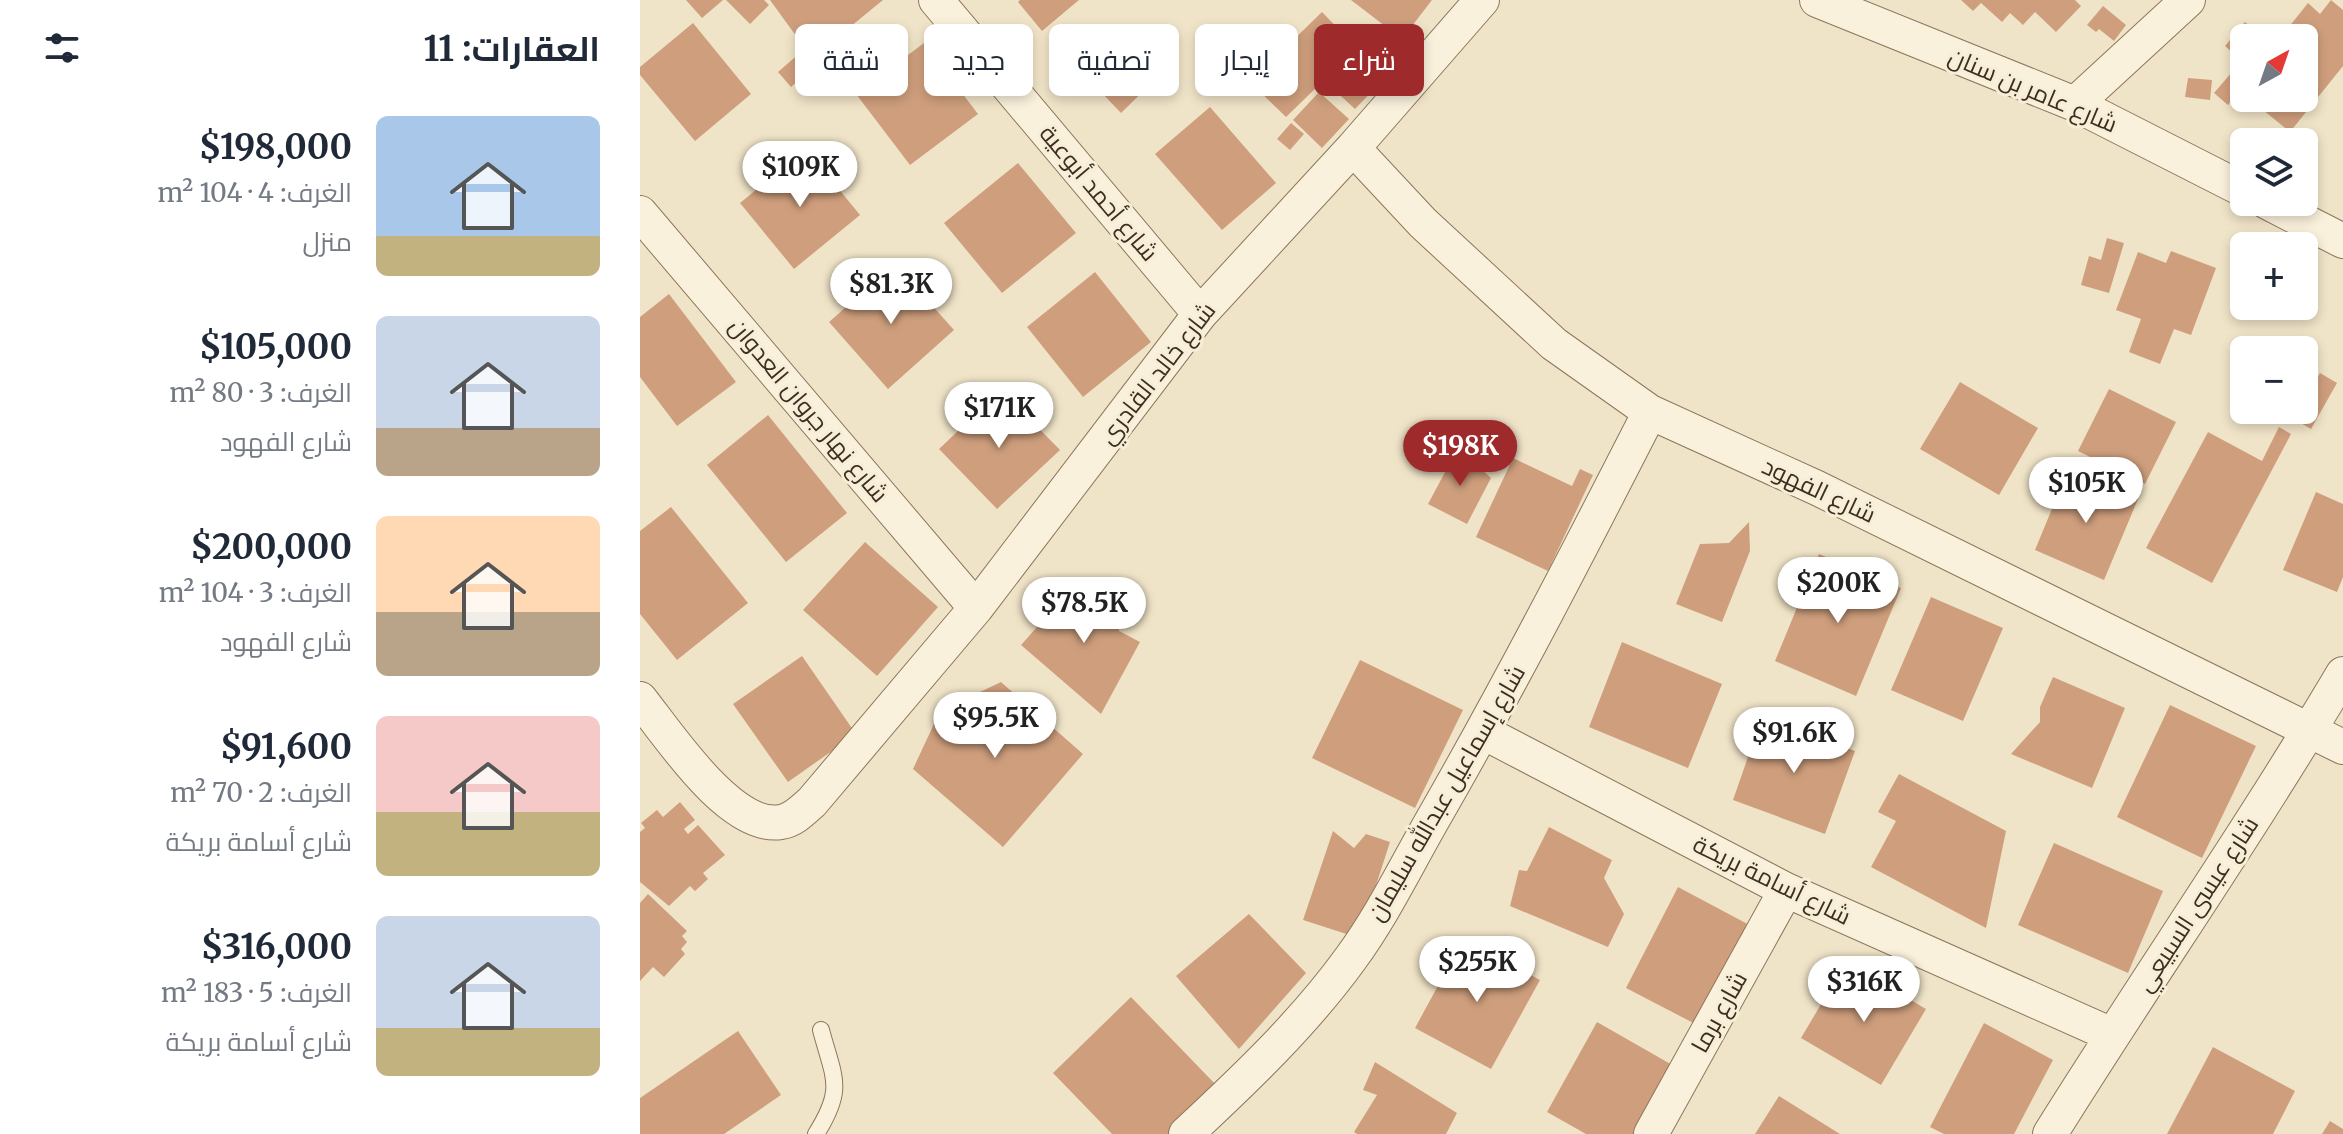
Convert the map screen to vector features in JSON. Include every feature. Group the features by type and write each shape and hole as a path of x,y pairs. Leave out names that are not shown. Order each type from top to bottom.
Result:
{"street":[{"name":"شارع أحمد أبوعية","path":"936,0 1200,314"},
{"name":"شارع خالد القادري","path":"640,699 703,776 738,811 761,822 782,822 797,816 976,608 1200,314 1353,148 1482,0"},
{"name":"شارع عامر بن سنان","path":"1817,0 2075,104 2230,183"},
{"path":"2075,104 2188,0"},
{"name":"شارع الفهود","path":"1353,148 1423,223 1554,344 1650,412 1817,488 2343,747"},
{"name":"شارع نهار جروان العدوان","path":"640,213 976,608"},
{"path":"2294,216 2343,241"},
{"name":"شارع إسماعيل عبدالله سليمان","path":"1186,1134 1244,1081 1316,1004 1353,955 1483,732 1550,609 1650,412"},
{"name":"شارع عيسى السبيعي","path":"2050,1134 2343,674"},
{"name":"شارع أسامة بريكة","path":"1483,732 1786,890 2112,1035"},
{"name":"شارع برما","path":"1651,1134 1786,890"}],"lane":[{"path":"816,1134 830,1112 836,1089 821,1030"}],"building":[{"path":"686,0 723,0 702,18"},
{"path":"726,0 764,0 769,5 750,24"},
{"path":"770,0 883,0 854,24 795,24 795,35"},
{"path":"1020,0 1079,0 1042,31 1018,2"},
{"path":"1351,0 1432,0 1414,24 1382,24"},
{"path":"1961,0 2075,0 2081,6 2056,32 2035,12 2023,25 2010,13 2002,22 1981,3 1973,11"},
{"path":"2331,0 2343,10 2343,66 2318,97 2318,24 2291,24 2308,3 2320,14"},
{"path":"2103,6 2126,25 2114,41 2099,29 2096,32 2087,25"},
{"path":"1322,12 1334,24 1314,24 1314,90 1286,117 1264,96 1298,96 1298,35"},
{"path":"693,23 751,94 695,141 640,75 640,67"},
{"path":"924,43 924,96 964,96 978,114 910,165 858,96 908,96 908,55"},
{"path":"795,57 795,84 791,87 778,72"},
{"path":"2230,74 2228,105 2214,93"},
{"path":"2188,78 2212,80 2210,100 2185,97"},
{"path":"1105,96 1138,96 1121,113"},
{"path":"1315,96 1323,96 1349,119 1322,148 1293,120"},
{"path":"1341,96 1367,96 1355,109"},
{"path":"1210,107 1276,183 1222,230 1155,154"},
{"path":"2265,112 2306,112 2293,128 2285,128"},
{"path":"1291,123 1304,134 1290,150 1277,139"},
{"path":"806,149 860,215 794,269 740,203"},
{"path":"1018,163 1076,233 1002,293 944,223"},
{"path":"2107,238 2124,243 2109,293 2081,285 2089,256 2101,260"},
{"path":"2171,251 2216,268 2191,335 2174,329 2160,364 2129,352 2141,319 2116,310 2138,252 2166,263"},
{"path":"895,264 954,330 888,389 829,322"},
{"path":"1095,272 1151,342 1083,397 1027,327"},
{"path":"669,294 736,382 677,426 640,377 640,317"},
{"path":"2320,373 2337,383 2318,417"},
{"path":"1960,382 2038,428 1999,495 1920,449"},
{"path":"2109,389 2176,422 2145,484 2078,451"},
{"path":"1001,390 1060,450 997,509 939,449"},
{"path":"768,415 847,513 786,562 707,465"},
{"path":"2279,427 2291,434 2212,583 2146,548 2208,432 2262,461"},
{"path":"1458,448 1491,478 1467,524 1428,504"},
{"path":"1513,458 1572,486 1580,469 1593,475 1548,571 1476,537"},
{"path":"2068,470 2138,499 2104,580 2035,550"},
{"path":"2316,492 2343,504 2343,577 2337,592 2283,570"},
{"path":"671,507 748,603 677,660 640,614 640,531"},
{"path":"1749,522 1750,551 1722,622 1676,604 1700,544 1729,543"},
{"path":"865,542 938,607 877,676 803,610"},
{"path":"1819,554 1901,588 1856,696 1775,661"},
{"path":"1100,587 1118,602 1119,631 1140,642 1101,714 1021,645 1070,590"},
{"path":"1931,597 2003,628 1963,721 1891,690"},
{"path":"1622,642 1722,684 1688,768 1589,727"},
{"path":"802,656 856,734 788,782 733,704"},
{"path":"1360,660 1463,710 1415,808 1312,758"},
{"path":"2053,677 2125,708 2092,788 2011,754 2040,722 2040,707"},
{"path":"1001,682 1083,754 1003,847 913,769 940,711"},
{"path":"2170,705 2256,746 2202,858 2117,817"},
{"path":"1762,717 1855,751 1825,834 1733,800"},
{"path":"1899,774 2006,831 1986,928 1871,867 1896,821 1878,812"},
{"path":"680,802 695,820 684,829 688,834 698,825 725,855 703,873 708,879 695,891 690,886 669,906 640,882 640,832 645,828 641,823 657,810 663,817"},
{"path":"1549,827 1612,860 1604,878 1624,914 1608,947 1510,906 1519,870 1527,871"},
{"path":"1333,831 1354,848 1366,834 1390,842 1359,938 1303,920"},
{"path":"2054,843 2163,891 2128,973 2018,925"},
{"path":"1678,887 1755,928 1703,1028 1626,988"},
{"path":"648,894 687,931 682,936 687,942 681,949 685,954 664,977 653,967 640,981 640,903"},
{"path":"1249,914 1306,973 1239,1049 1176,976"},
{"path":"1464,938 1540,980 1491,1069 1415,1028"},
{"path":"1846,962 1926,1009 1881,1085 1801,1038"},
{"path":"1131,997 1219,1088 1172,1134 1112,1134 1053,1073"},
{"path":"1597,1022 1674,1066 1636,1134 1586,1134 1547,1112"},
{"path":"1984,1023 2053,1060 2014,1134 1944,1134 1930,1127"},
{"path":"738,1031 781,1095 724,1134 640,1134 640,1098"},
{"path":"2213,1047 2295,1091 2273,1134 2167,1134"},
{"path":"1375,1062 1457,1113 1446,1134 1354,1132 1377,1095 1363,1090"},
{"path":"1779,1096 1840,1134 1755,1134"},
{"path":"2330,1121 2343,1129 2343,1134 2322,1134"}]}
